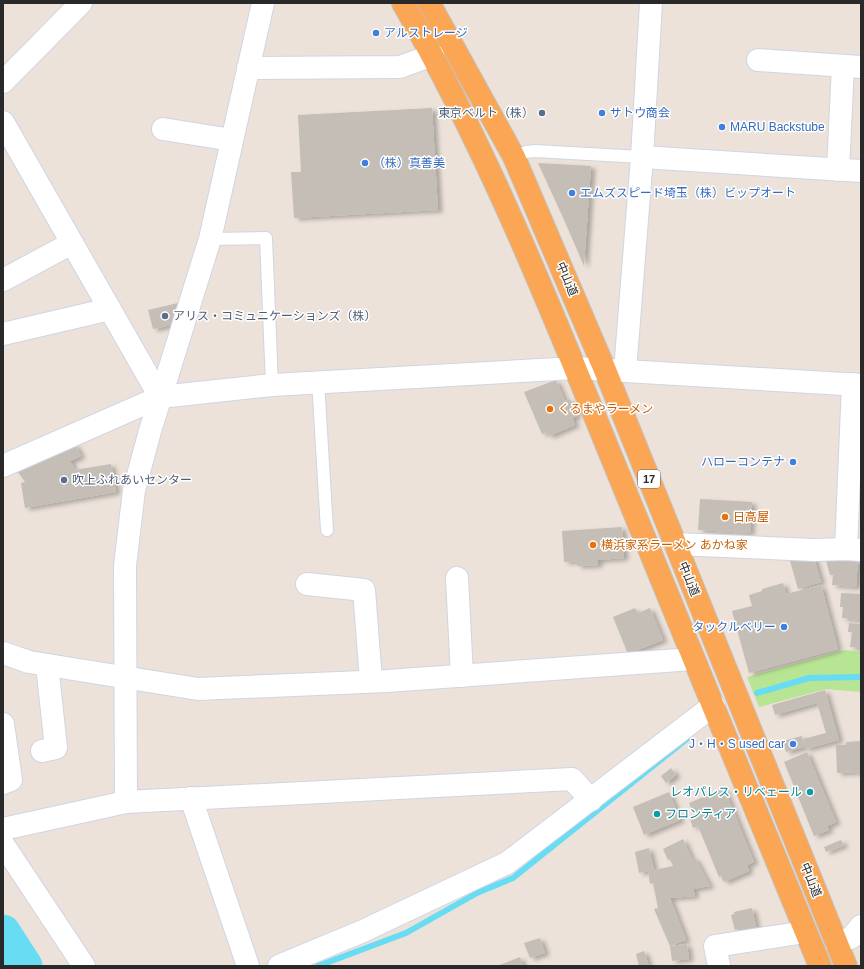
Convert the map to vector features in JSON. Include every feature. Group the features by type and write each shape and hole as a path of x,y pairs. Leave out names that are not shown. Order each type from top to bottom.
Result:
{"highway":[{"name":"中山道","path":"403,3 433,55 489,171 575,368 820,966"},
{"name":"中山道","path":"428,3 514,157 615,370 675,544 846,966"}],"street":[{"path":"3,82 81,3"},
{"path":"126,802 125,566 134,490 160,397 210,239 263,3"},
{"path":"615,370 642,157 651,3"},
{"path":"248,68 400,67 433,55"},
{"path":"758,60 852,66 838,170"},
{"path":"3,122 160,397"},
{"path":"164,129 232,140"},
{"path":"642,157 861,171"},
{"path":"3,280 72,243"},
{"path":"3,334 110,309"},
{"path":"3,466 160,397 272,385 318,381 575,368 857,384 853,550 814,550 675,544"},
{"path":"457,578 462,676"},
{"path":"307,584 364,590 371,681"},
{"path":"3,653 29,662 198,689 462,676 693,659"},
{"path":"42,751 56,748 48,665"},
{"path":"280,966 363,931 507,863 714,705"},
{"path":"3,724 11,780 3,783"},
{"path":"3,829 126,802 572,779 591,800"},
{"path":"191,798 248,966"},
{"path":"3,844 84,966"},
{"path":"837,944 852,938 861,926"},
{"path":"718,966 715,946 806,932"}],"lane":[{"path":"514,157 526,152 535,151 642,157"},
{"path":"210,239 266,238 272,385"},
{"path":"318,381 327,530"}],"green space":[{"path":"845,650 861,652 861,692 826,689 759,707 747,677"}],"building":[{"path":"432,108 438,210 294,218 291,172 301,172 298,115"},
{"path":"538,163 591,166 584,266 565,222"},
{"path":"178,303 182,319 181,323 153,329 148,310"},
{"path":"556,380 565,401 570,399 577,416 572,418 575,425 549,436 547,432 542,434 524,392"},
{"path":"75,444 81,456 70,461 75,470 111,464 116,492 25,508 21,483 25,482 18,472"},
{"path":"700,499 752,502 750,533 698,530"},
{"path":"622,527 624,558 598,560 598,565 577,566 577,561 564,562 562,531"},
{"path":"808,556 814,558 821,582 798,589 790,561"},
{"path":"825,557 858,560 856,587 832,585 833,575 830,575"},
{"path":"783,583 786,594 821,585 838,649 749,673 732,611 752,606 749,595 762,591 762,589"},
{"path":"841,593 861,594 861,620 842,618 843,607 840,607"},
{"path":"635,608 638,613 650,608 663,640 628,654 613,617"},
{"path":"849,623 861,624 861,648 850,647 852,632 848,632"},
{"path":"825,690 839,740 806,749 803,739 826,733 817,703 775,715 772,705"},
{"path":"802,736 804,747 786,752 783,741"},
{"path":"861,741 861,775 858,776 857,772 837,773 836,745 846,745 846,742"},
{"name":"レオパレス・リベェール","path":"807,752 836,822 827,826 829,830 814,836 784,762"},
{"path":"671,768 676,775 666,783 661,776"},
{"path":"724,788 754,862 747,865 749,871 724,882 721,876 719,877 698,826 693,828 690,819 695,817 689,803"},
{"name":"フロンティア","path":"669,792 680,820 644,835 633,807"},
{"path":"683,839 692,859 695,858 710,886 693,889 695,896 670,898 686,940 670,946 654,909 658,908 653,883 650,884 648,871 639,873 635,852 649,848 654,870 673,866 670,859 668,860 663,849"},
{"path":"841,840 844,845 826,852 824,847"},
{"path":"752,908 757,931 740,935 738,929 735,930 731,915 734,914 734,912"},
{"path":"540,938 545,953 530,958 524,943"},
{"path":"687,944 689,959 672,961 670,946"},
{"path":"644,951 649,966 639,966 636,954"},
{"path":"520,957 523,966 497,966"}],"waterway":[{"path":"757,693 809,678 861,677"},
{"path":"318,966 406,933 477,893 513,878 688,738"},
{"path":"3,932 25,966"}],"place":[{"name":"アルストレージ","path":"376,33"},
{"name":"東京ベルト（株）","path":"542,113"},
{"name":"サトウ商会","path":"602,113"},
{"name":"MARU Backstube","path":"722,127"},
{"name":"（株）真善美","path":"365,163"},
{"name":"エムズスピード埼玉（株）ビップオート","path":"572,193"},
{"name":"アリス・コミュニケーションズ（株）","path":"165,316"},
{"name":"くるまやラーメン","path":"550,409"},
{"name":"ハローコンテナ","path":"793,462"},
{"name":"吹上ふれあいセンター","path":"64,480"},
{"name":"日高屋","path":"725,517"},
{"name":"横浜家系ラーメン あかね家","path":"593,545"},
{"name":"タックルベリー","path":"784,627"},
{"name":"J・H・S used car","path":"793,744"},
{"name":"レオパレス・リベェール","path":"810,792"},
{"name":"フロンティア","path":"657,814"}]}
